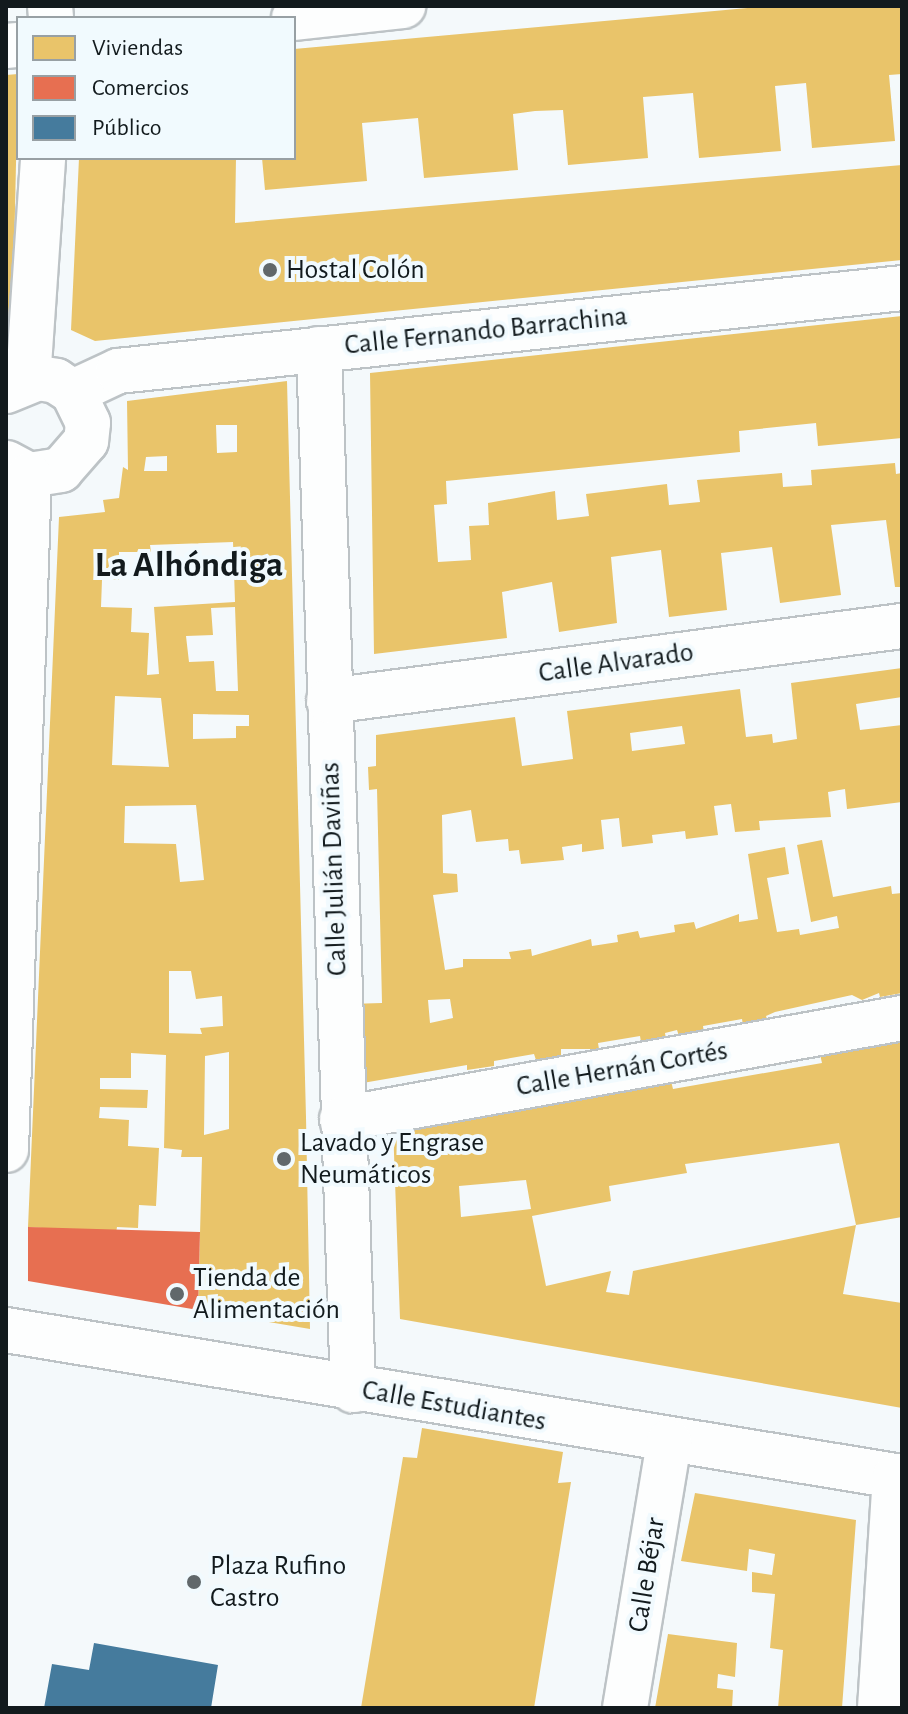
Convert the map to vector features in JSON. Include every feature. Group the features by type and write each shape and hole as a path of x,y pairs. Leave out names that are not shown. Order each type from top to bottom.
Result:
{"street":[{"path":"296,18 403,6"},
{"path":"6,1150 18,469 61,470 86,441 88,423 73,392 56,381 17,386 43,160"},
{"name":"Calle Fernando Barrachina","path":"73,392 118,371 902,288"},
{"name":"Calle Julián Daviñas","path":"319,349 353,1390"},
{"name":"Calle Alvarado","path":"329,701 902,626"},
{"name":"Calle Hernán Cortés","path":"342,1119 902,1018"},
{"name":"Calle Estudiantes","path":"7,1334 669,1442 899,1476"},
{"name":"Calle Béjar","path":"625,1708 669,1442"},
{"path":"880,1708 899,1476"}],"building: Viviendas":[{"path":"769,6 902,6 902,74 889,75 895,141 812,148 806,83 775,86 781,151 699,158 693,93 643,97 648,158 568,165 563,110 535,111 513,114 518,170 424,178 418,118 362,123 367,181 265,190 262,160 296,160 296,49"},
{"path":"16,74 16,160 12,343 6,344 6,75"},
{"path":"79,160 236,160 235,223 902,165 902,260 95,341 71,330"},
{"path":"902,316 902,438 818,446 816,423 739,431 740,452 446,481 447,504 434,505 438,562 471,560 469,526 489,525 488,503 555,491 557,520 589,516 586,494 667,484 669,505 700,502 697,480 782,473 783,487 812,485 811,470 895,463 896,474 902,473 902,587 895,587 886,520 831,525 841,595 780,603 772,547 721,553 727,610 669,617 661,550 611,557 617,623 559,632 552,582 502,592 507,638 374,654 370,373"},
{"path":"287,381 310,1329 198,1310 202,1157 181,1157 182,1150 164,1148 166,1055 131,1053 131,1078 100,1078 100,1089 148,1090 147,1108 100,1107 99,1118 129,1120 128,1146 159,1148 156,1206 139,1205 138,1228 117,1227 116,1233 28,1227 59,517 105,512 103,500 119,498 123,467 128,470 127,401","holes":["216,425 237,425 237,452 217,453","167,456 167,471 144,471 146,457","233,542 235,602 154,607 159,674 147,675 149,633 131,632 132,608 101,607 102,580 119,580 119,552 151,552 150,545","235,607 238,691 216,691 214,661 189,662 186,636 213,635 211,608","115,696 161,698 169,767 112,765","193,714 249,715 249,726 236,726 236,738 193,739","196,805 204,880 180,882 176,844 124,843 125,806","169,971 191,971 196,999 222,996 223,1026 200,1028 202,1034 169,1033","229,1052 229,1129 204,1135 205,1056"]},
{"path":"902,668 902,697 856,704 860,730 902,725 902,802 847,809 845,789 828,792 831,817 759,821 760,830 735,832 731,804 714,806 718,835 686,839 685,831 652,835 653,843 622,847 619,818 601,820 604,849 582,852 582,844 562,847 564,860 521,864 519,850 509,851 508,839 476,842 471,810 442,815 443,873 457,874 458,892 433,895 445,970 463,967 463,959 511,959 509,952 531,949 532,956 591,939 592,946 618,942 617,935 638,931 640,938 675,932 674,925 694,922 696,929 739,914 739,922 758,919 748,854 785,847 789,874 767,878 777,932 799,929 800,935 839,928 837,916 811,922 797,845 822,840 833,897 891,886 892,894 902,893 902,993 880,997 879,993 862,1000 852,995 775,1012 766,1016 768,1022 743,1026 742,1019 703,1026 704,1033 679,1036 677,1030 665,1033 666,1039 641,1042 640,1036 598,1043 599,1049 561,1049 561,1056 536,1060 534,1054 494,1061 494,1066 467,1070 467,1065 351,1085 349,1004 382,1003 377,789 369,790 368,767 376,766 376,735 515,717 522,766 573,759 567,711 740,689 746,737 772,734 773,743 797,739 791,683","holes":["682,726 685,744 632,751 630,733","450,999 453,1018 430,1023 428,1000"]},
{"path":"902,1038 902,1217 856,1225 843,1294 902,1303 902,1408 400,1319 393,1126 671,1081 673,1089 822,1063 819,1050","holes":["839,1143 856,1225 633,1271 629,1295 606,1292 611,1271 546,1286 532,1216 611,1201 609,1186 687,1173 685,1164","526,1180 531,1209 461,1217 459,1186"]},
{"path":"422,1428 563,1452 558,1483 571,1482 534,1708 361,1708 403,1457 417,1458"},
{"path":"695,1493 856,1520 842,1708 778,1708 783,1650 770,1648 775,1594 752,1592 752,1572 772,1575 775,1554 749,1549 747,1571 681,1561"},
{"path":"668,1634 737,1643 735,1677 718,1674 717,1688 733,1690 732,1708 655,1708"}],"building: Comercios":[{"path":"28,1227 200,1232 198,1310 28,1281"}],"building: Público":[{"path":"94,1643 218,1665 211,1708 44,1708 52,1664 89,1670"}],"place":[{"name":"Hostal Colón","path":"270,270"},
{"name":"Lavado y Engrase Neumáticos","path":"284,1159"},
{"name":"Tienda de Alimentación","path":"177,1294"},
{"name":"Plaza Rufino Castro","path":"194,1582"}],"district":[{"name":"La Alhóndiga","path":"189,566"}]}
